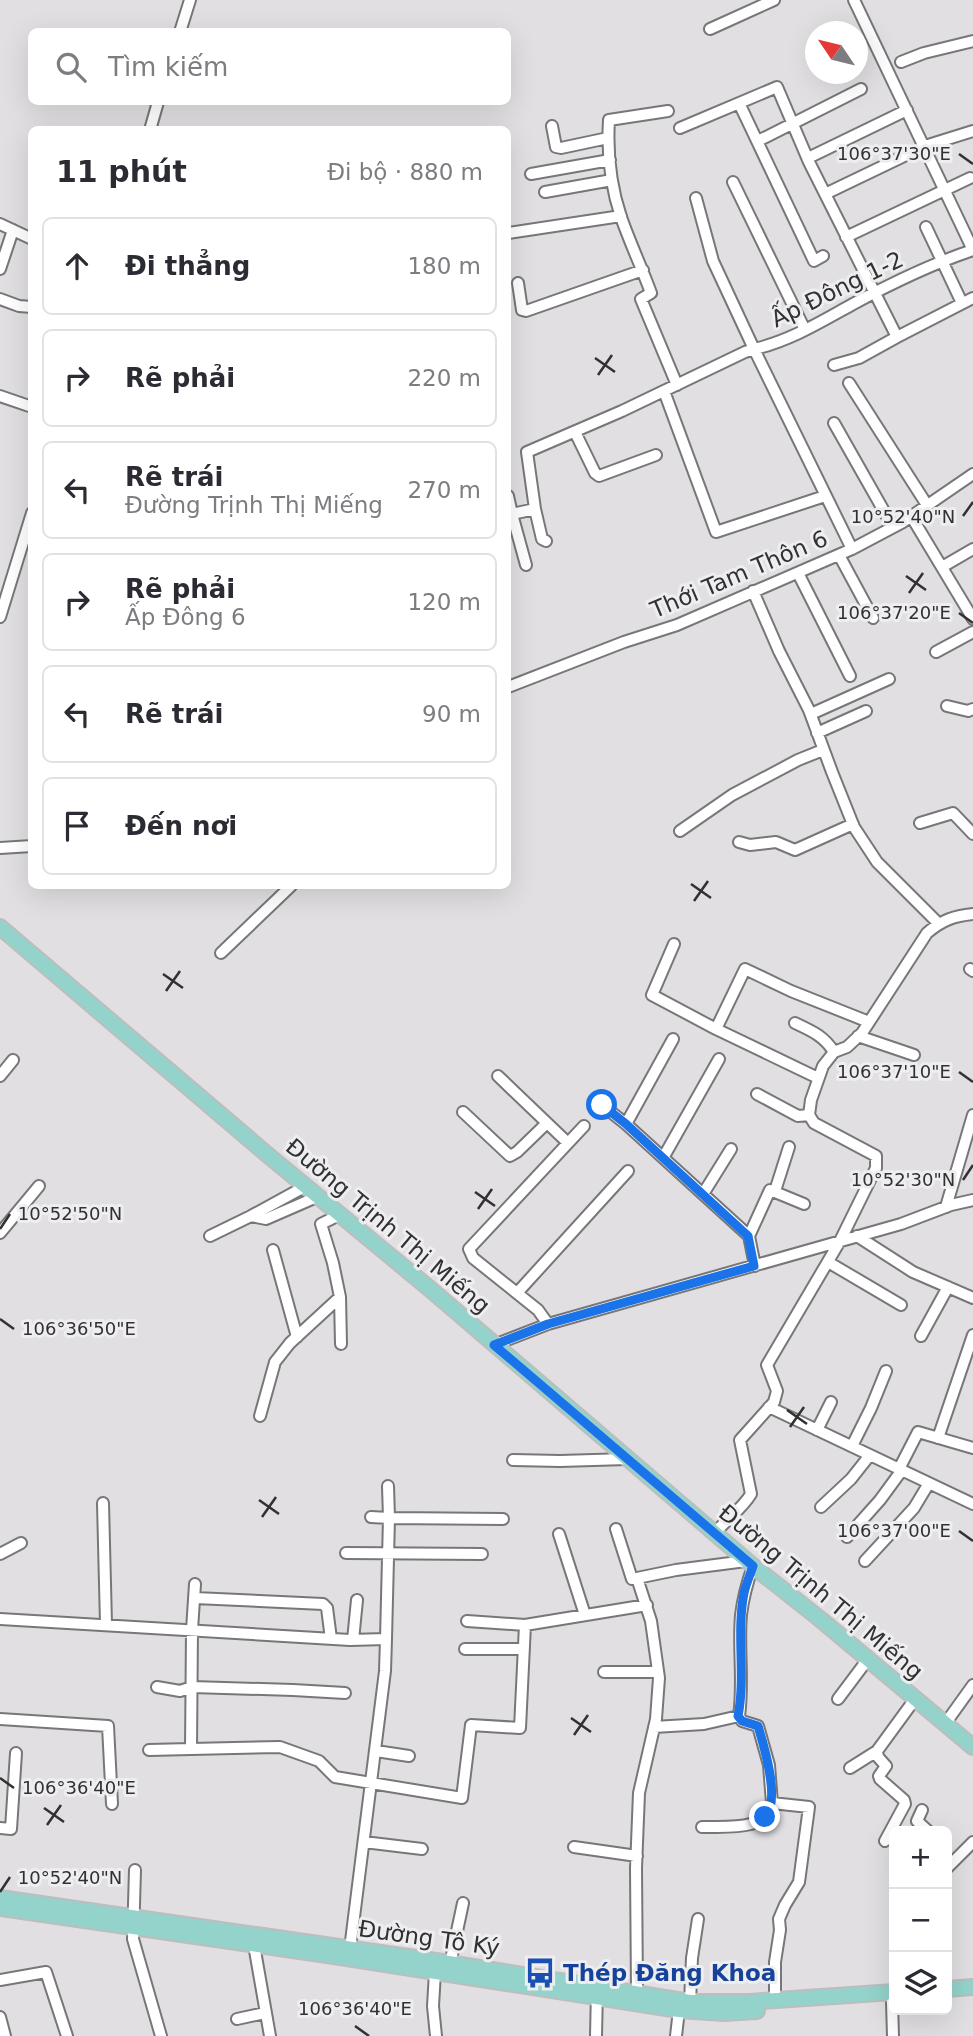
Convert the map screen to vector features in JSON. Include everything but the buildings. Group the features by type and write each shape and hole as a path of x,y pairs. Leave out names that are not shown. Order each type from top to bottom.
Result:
{"main road":[{"name":"Đường Trịnh Thị Miếng","path":"0,928 341,1214 626,1459 973,1747"},
{"name":"Đường Tô Ký","path":"0,1898 254,1945 435,1972 597,1992 724,2013 889,1999"},
{"name":"Đường Tô Ký","path":"0,1908 350,1949 450,1964 597,1992"},
{"path":"952,1989 973,1987"},
{"path":"952,1999 973,1997"},
{"name":"Đường Tô Ký","path":"685,2006 775,2000 889,1999"}],"street":[{"path":"181,28 190,0"},
{"path":"710,29 774,0"},
{"path":"854,0 973,250"},
{"path":"901,62 924,53 973,41"},
{"path":"680,128 777,87 825,194 897,337"},
{"path":"758,141 861,89"},
{"path":"739,103 814,261 823,256"},
{"path":"151,126 157,105"},
{"path":"808,158 907,110"},
{"path":"668,111 609,120 608,138 612,180 621,216 651,293 641,299 677,385"},
{"path":"552,126 556,147 608,138"},
{"path":"825,194 925,146 973,131"},
{"path":"531,174 610,160"},
{"path":"846,237 970,178"},
{"path":"545,192 612,180"},
{"path":"733,182 805,330"},
{"name":"Ấp Đông 1-2","path":"696,198 713,261 754,349 771,346 873,293 942,261 973,250"},
{"path":"511,233 621,216"},
{"path":"0,224 28,237"},
{"path":"926,227 962,303"},
{"path":"0,269 13,230"},
{"path":"517,283 522,310 526,311 643,271"},
{"path":"834,365 859,358 973,298"},
{"path":"0,299 28,307"},
{"path":"546,541 542,540 535,509 527,452 754,349 852,549"},
{"path":"849,383 927,505"},
{"path":"664,391 716,532 825,496"},
{"path":"0,396 28,406"},
{"path":"834,423 893,527"},
{"path":"575,432 599,476 656,455"},
{"name":"Thới Tam Thôn 6","path":"511,686 624,642 677,625 839,555 893,527 973,474"},
{"path":"512,514 535,509"},
{"path":"511,510 526,565"},
{"path":"911,516 971,612"},
{"path":"0,617 28,526"},
{"path":"942,567 973,549"},
{"path":"839,555 873,618"},
{"path":"798,573 850,676"},
{"path":"0,575 12,578"},
{"path":"753,591 811,714 853,824 877,862 938,923"},
{"path":"936,652 973,632"},
{"path":"811,714 889,679"},
{"path":"947,706 968,711 973,709"},
{"path":"817,733 866,711"},
{"path":"680,831 732,795 798,760 823,750"},
{"path":"920,823 953,813 973,834"},
{"path":"739,842 760,845 776,842 795,850 853,824"},
{"path":"0,848 28,846"},
{"path":"221,953 288,889"},
{"path":"808,1115 823,1066 834,1052 847,1047 858,1037 927,933 952,916 973,914"},
{"path":"674,944 652,995 818,1078"},
{"path":"716,1029 746,969 791,992 869,1022"},
{"path":"795,1023 818,1034 828,1042 834,1052"},
{"path":"858,1037 914,1055"},
{"path":"626,1124 673,1039"},
{"path":"663,1157 719,1059"},
{"path":"0,1076 13,1060"},
{"path":"498,1076 568,1143"},
{"path":"757,1094 798,1116 808,1115"},
{"path":"602,1105 748,1236 754,1266"},
{"path":"463,1112 510,1156 547,1122"},
{"path":"715,1533 747,1502 751,1494 740,1440 774,1402 777,1391 767,1365 840,1241 876,1168 876,1156 814,1123 808,1115"},
{"path":"946,1207 973,1115"},
{"path":"548,1324 538,1310 473,1258 469,1249 584,1126"},
{"path":"775,1191 789,1147"},
{"path":"703,1194 731,1149"},
{"path":"517,1293 628,1171"},
{"path":"0,1233 39,1186"},
{"path":"209,1236 306,1186"},
{"path":"748,1236 770,1190 804,1204"},
{"path":"251,1216 266,1219 319,1196"},
{"path":"494,1345 548,1324 901,1224 973,1200"},
{"path":"341,1214 321,1224 341,1297 341,1343"},
{"path":"857,1236 913,1272 973,1298"},
{"path":"273,1250 297,1337"},
{"path":"828,1262 901,1305"},
{"path":"921,1336 948,1287"},
{"path":"260,1416 275,1362 297,1337 341,1297"},
{"path":"938,1438 973,1335"},
{"path":"852,1446 886,1371"},
{"path":"817,1430 831,1402"},
{"path":"769,1407 973,1504"},
{"path":"847,1537 880,1500 901,1469 918,1432 973,1448"},
{"path":"821,1507 851,1479 870,1455"},
{"path":"513,1460 626,1459"},
{"path":"865,1561 914,1508 929,1483"},
{"path":"350,1949 386,1671 388,1486"},
{"path":"103,1503 106,1624"},
{"path":"371,1517 503,1519"},
{"path":"616,1529 632,1579 676,1570 750,1563 741,1616 742,1694 738,1716 742,1721 758,1726 769,1765 771,1812 745,1826 702,1827"},
{"path":"559,1534 585,1615"},
{"path":"0,1554 21,1543"},
{"path":"346,1553 482,1554"},
{"path":"636,1578 647,1605 658,1672 654,1727 639,1793 637,1998"},
{"path":"191,1749 195,1584"},
{"path":"195,1598 323,1604 327,1608 331,1639"},
{"path":"354,1640 357,1600"},
{"path":"467,1621 526,1625 647,1605"},
{"path":"0,1619 331,1639 386,1639"},
{"path":"149,1750 279,1747 319,1761 335,1777 462,1798 471,1725 520,1728 526,1625"},
{"path":"465,1649 524,1648"},
{"path":"838,1699 868,1659"},
{"path":"604,1672 658,1672"},
{"path":"945,1724 973,1685"},
{"path":"157,1687 180,1691 192,1687 345,1693"},
{"path":"850,1768 877,1751 915,1699"},
{"path":"654,1727 704,1724 738,1716"},
{"path":"0,1719 108,1726 112,1804"},
{"path":"376,1751 409,1756"},
{"path":"877,1751 878,1757 886,1766 879,1776 880,1779 904,1800 905,1804 885,1841"},
{"path":"0,1828 11,1829 16,1753"},
{"path":"772,1803 809,1803 799,1882 779,1919 775,2000"},
{"path":"922,1810 917,1821 922,1826"},
{"path":"364,1842 422,1849"},
{"path":"952,1863 973,1842"},
{"path":"574,1847 637,1856"},
{"path":"952,1853 957,1858"},
{"path":"135,1870 133,1939 161,2036"},
{"path":"450,1964 463,1903"},
{"path":"676,2036 685,2006 698,1919"},
{"path":"254,1945 270,2036"},
{"path":"0,1980 46,1972 67,2036"},
{"path":"435,1972 433,2006 436,2036"},
{"path":"596,2036 597,1992"},
{"path":"237,2019 265,2013"},
{"path":"893,2036 894,2015"},
{"path":"0,2017 5,2036"}],"place":[{"name":"Thép Đăng Khoa","path":"540,1973"}],"route":[{"path":"602,1105 748,1236 754,1266 548,1324 494,1345 753,1566 744,1591 741,1616 742,1694 738,1716 742,1721 758,1726 765,1748 772,1803 771,1812 765,1817"}]}
